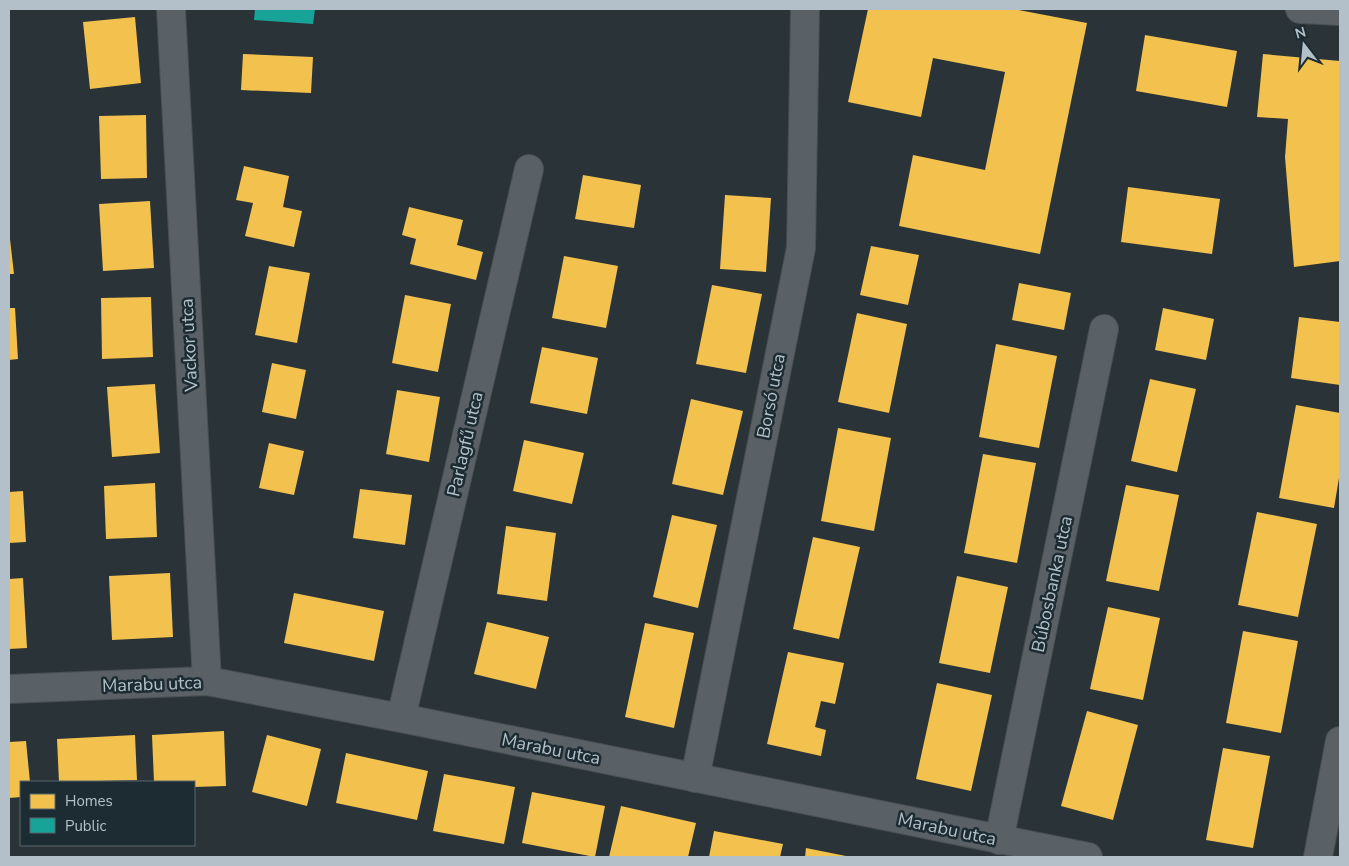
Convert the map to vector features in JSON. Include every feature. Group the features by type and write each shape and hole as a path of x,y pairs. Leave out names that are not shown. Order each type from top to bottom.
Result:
{"street":[{"name":"Vackor utca","path":"171,9 207,681"},
{"name":"Borsó utca","path":"695,778 801,248 805,9"},
{"path":"1300,9 1340,11"},
{"name":"Parlagfű utca","path":"401,718 529,169"},
{"name":"Búbosbanka utca","path":"999,840 1104,329"},
{"name":"Marabu utca","path":"9,689 207,681 401,718 1088,857"},
{"path":"1318,857 1340,741"}],"building: Homes":[{"path":"868,9 1014,9 1087,23 1040,254 899,226 913,155 985,170 1005,72 933,58 921,117 848,102"},
{"path":"135,17 141,83 90,89 83,22"},
{"path":"1145,35 1237,51 1227,107 1136,91"},
{"path":"243,54 313,57 311,93 241,90"},
{"path":"1263,54 1340,61 1340,261 1294,267 1285,157 1288,119 1257,117"},
{"path":"146,115 147,178 101,179 99,116"},
{"path":"244,166 289,176 283,207 302,211 294,247 245,236 253,203 236,200"},
{"path":"583,175 641,185 634,228 575,219"},
{"path":"1128,187 1220,199 1212,254 1121,242"},
{"path":"725,195 771,198 766,272 720,269"},
{"path":"150,201 154,268 103,271 99,204"},
{"path":"409,207 463,220 457,245 483,252 476,280 410,264 416,239 402,235"},
{"path":"10,239 14,274 9,274"},
{"path":"871,246 919,255 908,305 860,295"},
{"path":"564,256 618,266 606,328 552,318"},
{"path":"269,266 310,273 297,343 255,335"},
{"path":"1019,283 1071,293 1064,330 1012,320"},
{"path":"712,285 762,294 746,373 696,364"},
{"path":"405,295 451,304 438,372 392,363"},
{"path":"151,297 153,357 102,359 101,298"},
{"path":"9,308 15,308 18,359 9,360"},
{"path":"1163,308 1214,319 1206,360 1155,350"},
{"path":"857,313 907,324 889,413 838,402"},
{"path":"1299,317 1340,322 1340,385 1291,378"},
{"path":"996,344 1057,356 1039,448 979,437"},
{"path":"542,347 598,358 587,414 530,403"},
{"path":"272,363 306,370 296,419 262,412"},
{"path":"1150,379 1196,389 1177,472 1131,461"},
{"path":"155,384 160,453 112,457 107,387"},
{"path":"397,390 440,397 429,462 386,454"},
{"path":"691,399 743,411 723,495 672,484"},
{"path":"1296,405 1340,413 1340,472 1334,508 1279,498"},
{"path":"838,428 891,438 874,531 821,521"},
{"path":"524,440 584,453 572,504 513,491"},
{"path":"269,443 304,451 294,495 259,488"},
{"path":"983,454 1036,463 1017,563 964,553"},
{"path":"155,483 157,537 106,539 104,486"},
{"path":"1126,485 1179,495 1159,591 1106,581"},
{"path":"360,489 412,495 405,545 353,538"},
{"path":"23,491 26,542 9,543 9,492"},
{"path":"1257,512 1317,524 1298,617 1238,605"},
{"path":"672,515 717,525 698,608 653,597"},
{"path":"506,526 556,533 547,601 497,594"},
{"path":"813,537 860,547 839,639 793,629"},
{"path":"170,573 173,637 112,640 109,576"},
{"path":"957,576 1008,587 990,673 939,663"},
{"path":"23,578 27,648 9,649 9,579"},
{"path":"294,593 384,611 374,661 284,643"},
{"path":"1108,607 1160,618 1143,700 1090,689"},
{"path":"487,622 549,637 536,689 474,674"},
{"path":"645,623 694,633 674,728 625,717"},
{"path":"1243,631 1298,641 1281,733 1226,723"},
{"path":"788,652 844,663 835,704 821,701 815,727 826,730 821,756 767,744"},
{"path":"937,683 992,695 971,791 916,779"},
{"path":"1087,711 1138,725 1113,820 1061,806"},
{"path":"224,731 226,786 195,787 195,781 154,781 152,735"},
{"path":"135,735 137,780 59,781 57,739"},
{"path":"267,735 321,749 307,806 252,792"},
{"path":"26,741 30,781 20,781 20,797 9,798 9,742"},
{"path":"1223,748 1270,756 1253,848 1206,840"},
{"path":"346,753 428,771 417,820 336,803"},
{"path":"444,774 515,787 504,844 433,831"},
{"path":"532,792 605,806 595,857 522,843"},
{"path":"621,806 696,823 688,857 609,857"},
{"path":"714,831 783,844 780,857 709,857"},
{"path":"806,848 846,856 846,857 805,857"}],"building: Public":[{"path":"255,9 315,9 313,24 254,20"}]}
